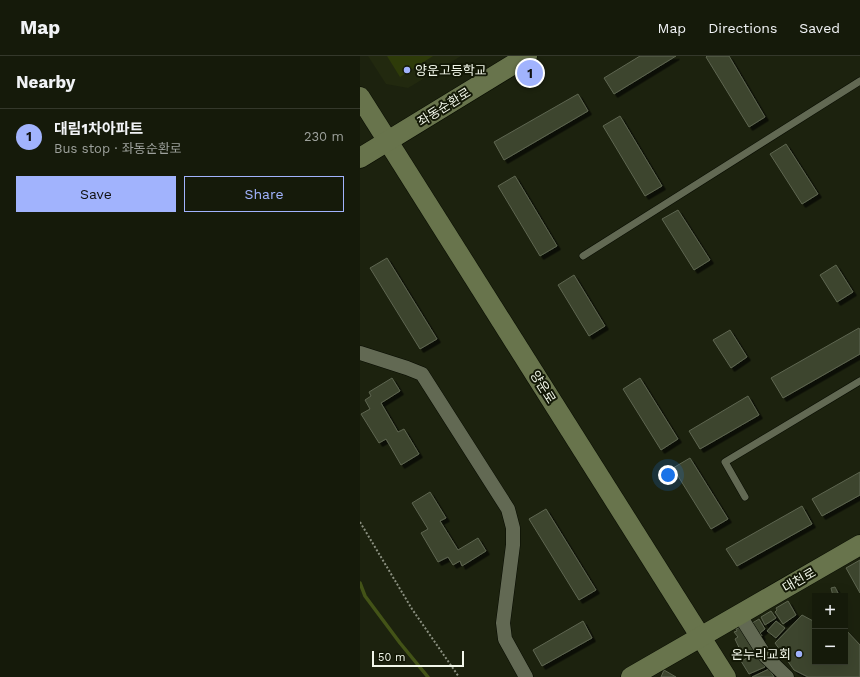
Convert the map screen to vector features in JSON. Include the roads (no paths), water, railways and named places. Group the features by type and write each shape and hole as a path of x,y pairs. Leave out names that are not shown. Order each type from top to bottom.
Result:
{"main road":[{"name":"좌동순환로","path":"360,158 528,56"},
{"name":"양운로","path":"360,97 726,677"},
{"name":"대천로","path":"631,677 860,545"}],"street":[{"path":"360,353 422,374 508,509 513,528 513,544 504,623 505,640 526,677"},
{"path":"738,614 766,657 787,677"}],"lane":[{"path":"583,256 860,81"},
{"path":"745,497 725,462 860,381"}],"waterway":[{"path":"360,583 365,596 400,643 428,677"}],"place":[{"name":"양운고등학교","path":"407,70"},
{"name":"대림1차아파트","path":"530,73"},
{"name":"온누리교회","path":"799,654"}]}
